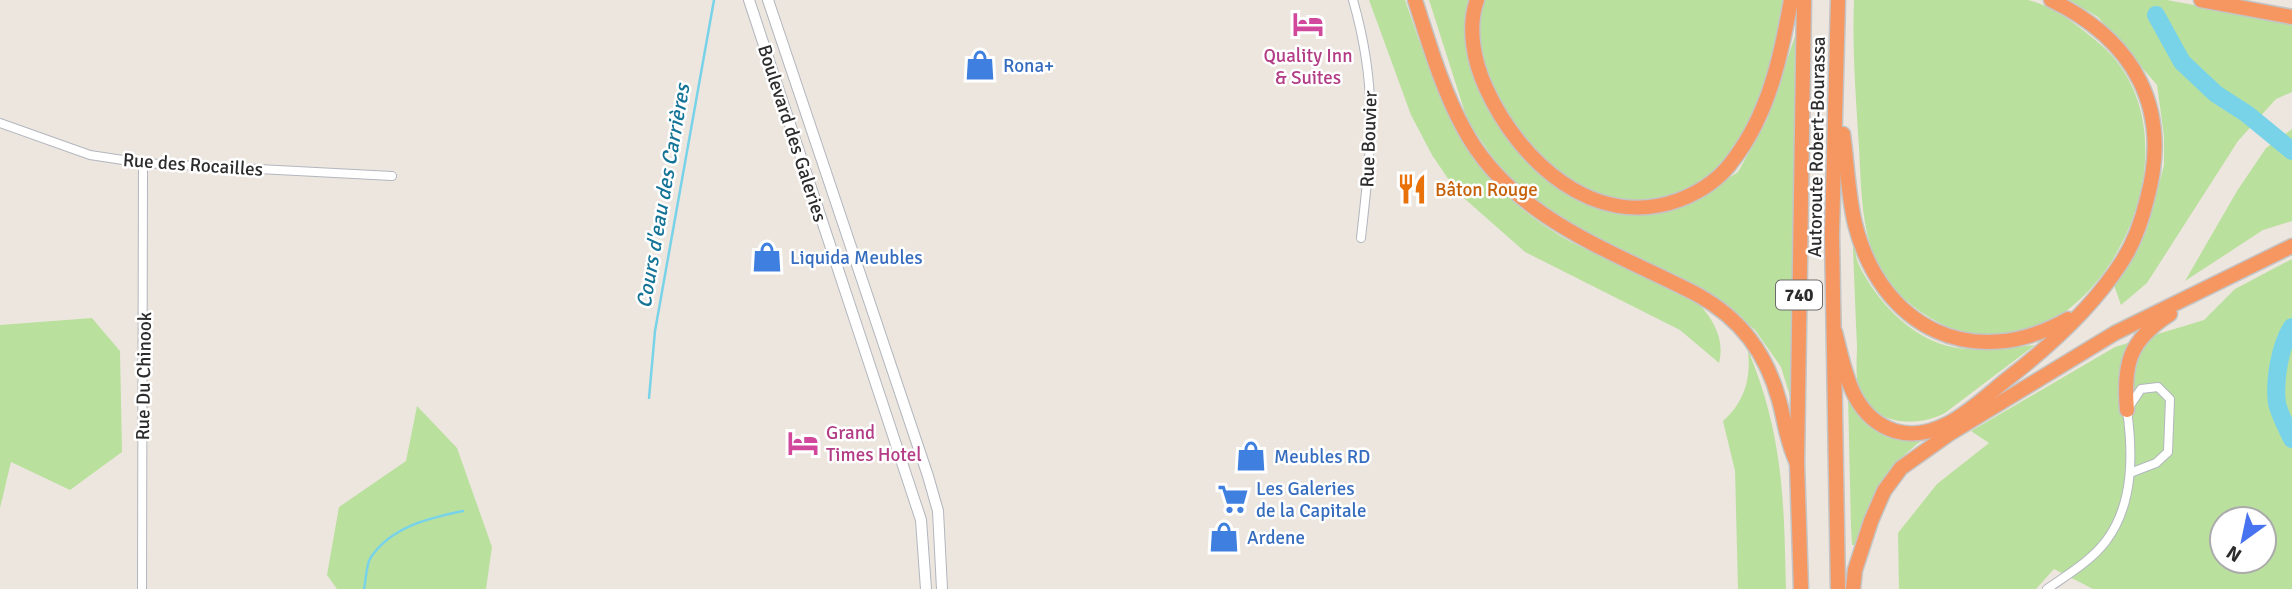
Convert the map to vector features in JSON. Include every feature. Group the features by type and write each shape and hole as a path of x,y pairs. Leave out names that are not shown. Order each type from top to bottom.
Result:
{"highway":[{"path":"1415,0 1444,84 1464,129 1493,171 1524,201 1551,221 1709,301 1746,331 1772,375 1788,445 1797,463"},
{"path":"1477,0 1473,30 1475,55 1481,76 1492,102 1524,148 1560,181 1578,193 1599,202 1648,208 1690,195 1710,183 1739,153 1760,116 1772,85 1791,0"},
{"name":"Autoroute Robert-Bourassa","path":"1801,589 1797,463 1804,0"},
{"name":"Autoroute Robert-Bourassa","path":"1838,0 1838,94 1832,234 1839,589"},
{"path":"1835,332 1849,382 1861,408 1885,426 1918,433 1947,424 2031,361 2081,312 2123,261 2143,214 2154,174 2156,124 2144,84 2115,47 2071,10 2051,0"},
{"path":"2201,0 2292,17"},
{"path":"1838,94 1855,223 1870,265 1895,302 1933,331 1976,344 2030,338 2081,312"},
{"path":"1853,589 1855,570 1871,521 1884,491 1900,468 1949,434 2115,333 2292,246"},
{"path":"2127,410 2126,368 2129,355 2148,329 2230,276"}],"street":[{"name":"Boulevard des Galeries","path":"750,0 921,520 926,589"},
{"name":"Boulevard des Galeries","path":"768,0 928,476 938,511 942,589"},
{"name":"Rue Bouvier","path":"1353,0 1372,87 1373,136 1361,238"},
{"name":"Rue des Rocailles","path":"0,123 90,155 143,163 392,176"},
{"name":"Rue Du Chinook","path":"142,589 143,163"},
{"path":"2047,589 2079,567 2106,541 2125,498 2130,473 2132,442 2127,410 2134,396 2150,386 2158,387 2169,399 2168,452 2156,463 2130,473"}],"green space":[{"path":"1369,0 1405,0 1444,103 1478,162 1500,188 1527,213 1559,235 1698,303 1717,331 1719,363 1680,330 1525,252 1457,192 1432,155 1411,115"},
{"path":"1429,0 1472,0 1470,56 1487,106 1522,158 1559,189 1595,208 1651,214 1694,201 1738,172 1767,120 1795,36 1793,406 1781,367 1755,330 1725,304 1682,280 1580,231 1541,208 1498,165 1468,122"},
{"path":"1484,0 1784,0 1764,86 1738,146 1710,176 1694,186 1658,199 1639,201 1601,196 1583,189 1561,175 1520,134 1490,81 1482,54 1480,26"},
{"path":"1854,0 2028,0 2038,3 2067,18 2100,44 2133,89 2145,143 2139,199 2117,252 2083,297 2039,327 1989,337 1936,321 1898,293 1884,275 1869,241 1862,201"},
{"path":"2069,0 2167,0 2292,23 2292,92 2276,99 2238,141 2147,283 2121,305 2114,285 2146,232 2164,165 2164,136 2157,85 2098,17"},
{"path":"2292,129 2292,221 2263,230 2185,281 2237,191 2266,148"},
{"path":"1852,228 1857,261 1874,291 1895,315 1920,334 1948,346 1970,349 2035,345 1945,413 1934,418 1908,422 1884,417 1865,401 1857,378"},
{"path":"2292,259 2292,589 2093,589 2054,569 2036,589 1899,589 1898,533 1937,484 1989,443 1971,431 2115,347 2204,320 2235,289"},
{"path":"92,318 120,351 122,452 70,490 11,462 0,508 0,325"},
{"path":"1748,350 1760,381 1775,439 1782,496 1786,589 1738,589 1735,471 1723,421 1737,406 1745,389"},
{"path":"1848,396 1861,416 1877,430 1897,439 1921,441 1895,464 1878,487 1856,545 1852,545 1851,528"},
{"path":"417,406 457,448 492,547 486,589 337,589 327,575 339,507 406,461"}],"waterway":[{"name":"Cours d'eau des Carrières","path":"649,398 655,331 714,0"},
{"path":"2156,15 2182,62 2216,94 2247,114 2292,151"},
{"path":"2292,327 2281,353 2276,394 2279,412 2292,439"},
{"name":"Cours d'eau des Carrières","path":"364,589 369,560 390,538 425,520 463,511"}],"place":[{"name":"Quality Inn & Suites","path":"1308,24"},
{"name":"Rona+","path":"980,65"},
{"name":"Bâton Rouge","path":"1412,189"},
{"name":"Liquida Meubles","path":"767,257"},
{"name":"Grand Times Hotel","path":"803,443"},
{"name":"Meubles RD","path":"1251,456"},
{"name":"Les Galeries de la Capitale","path":"1233,499"},
{"name":"Ardene","path":"1224,537"}]}
